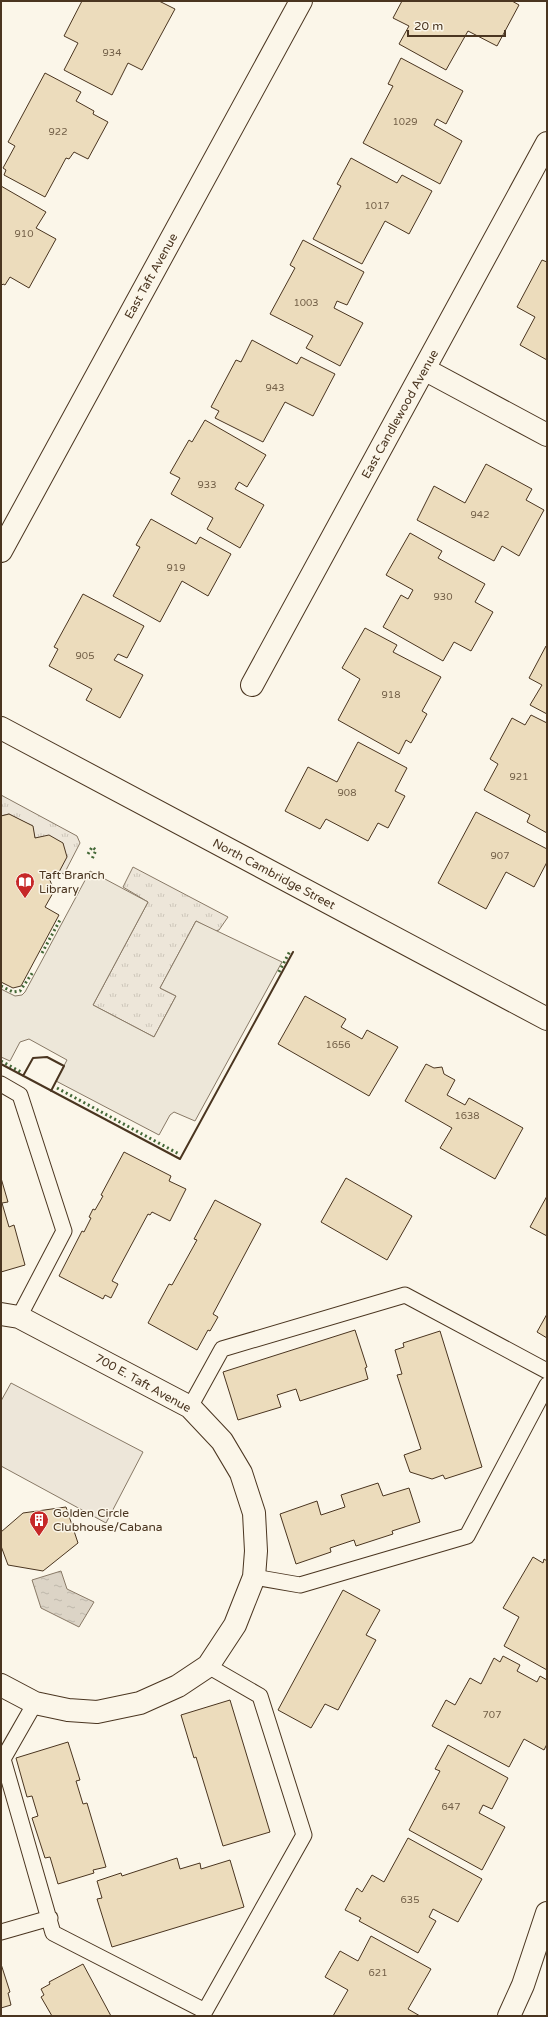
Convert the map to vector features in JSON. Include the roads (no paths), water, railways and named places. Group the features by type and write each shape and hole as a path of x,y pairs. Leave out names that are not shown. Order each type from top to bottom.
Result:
{"street":[{"name":"East Taft Avenue","path":"1,551 300,1"},
{"name":"East Candlewood Avenue","path":"252,685 547,143"},
{"path":"424,369 547,435"},
{"name":"North Cambridge Street","path":"1,728 547,1019"},
{"name":"700 E. Taft Avenue","path":"1,1684 35,1703 68,1710 97,1712 140,1703 178,1686 208,1666 235,1625 254,1577 256,1551 254,1513 241,1473 222,1441 190,1407 10,1316"},
{"path":"510,2016 523,1985 547,1913"}],"lane":[{"path":"1,1084 20,1094 64,1231 10,1316"},
{"path":"190,1407 222,1349 405,1294 547,1371"},
{"path":"254,1577 300,1585 467,1536 547,1386"},
{"path":"35,1703 3,1759 54,1932 204,2014 304,1835 260,1696 208,1666"},
{"path":"1,1932 50,1918"}],"water":[{"path":"61,1571 67,1589 94,1602 79,1627 41,1608 32,1580"}],"place":[{"name":"Taft Branch Library","path":"25,899"},
{"name":"Golden Circle Clubhouse/Cabana","path":"39,1537"}]}
